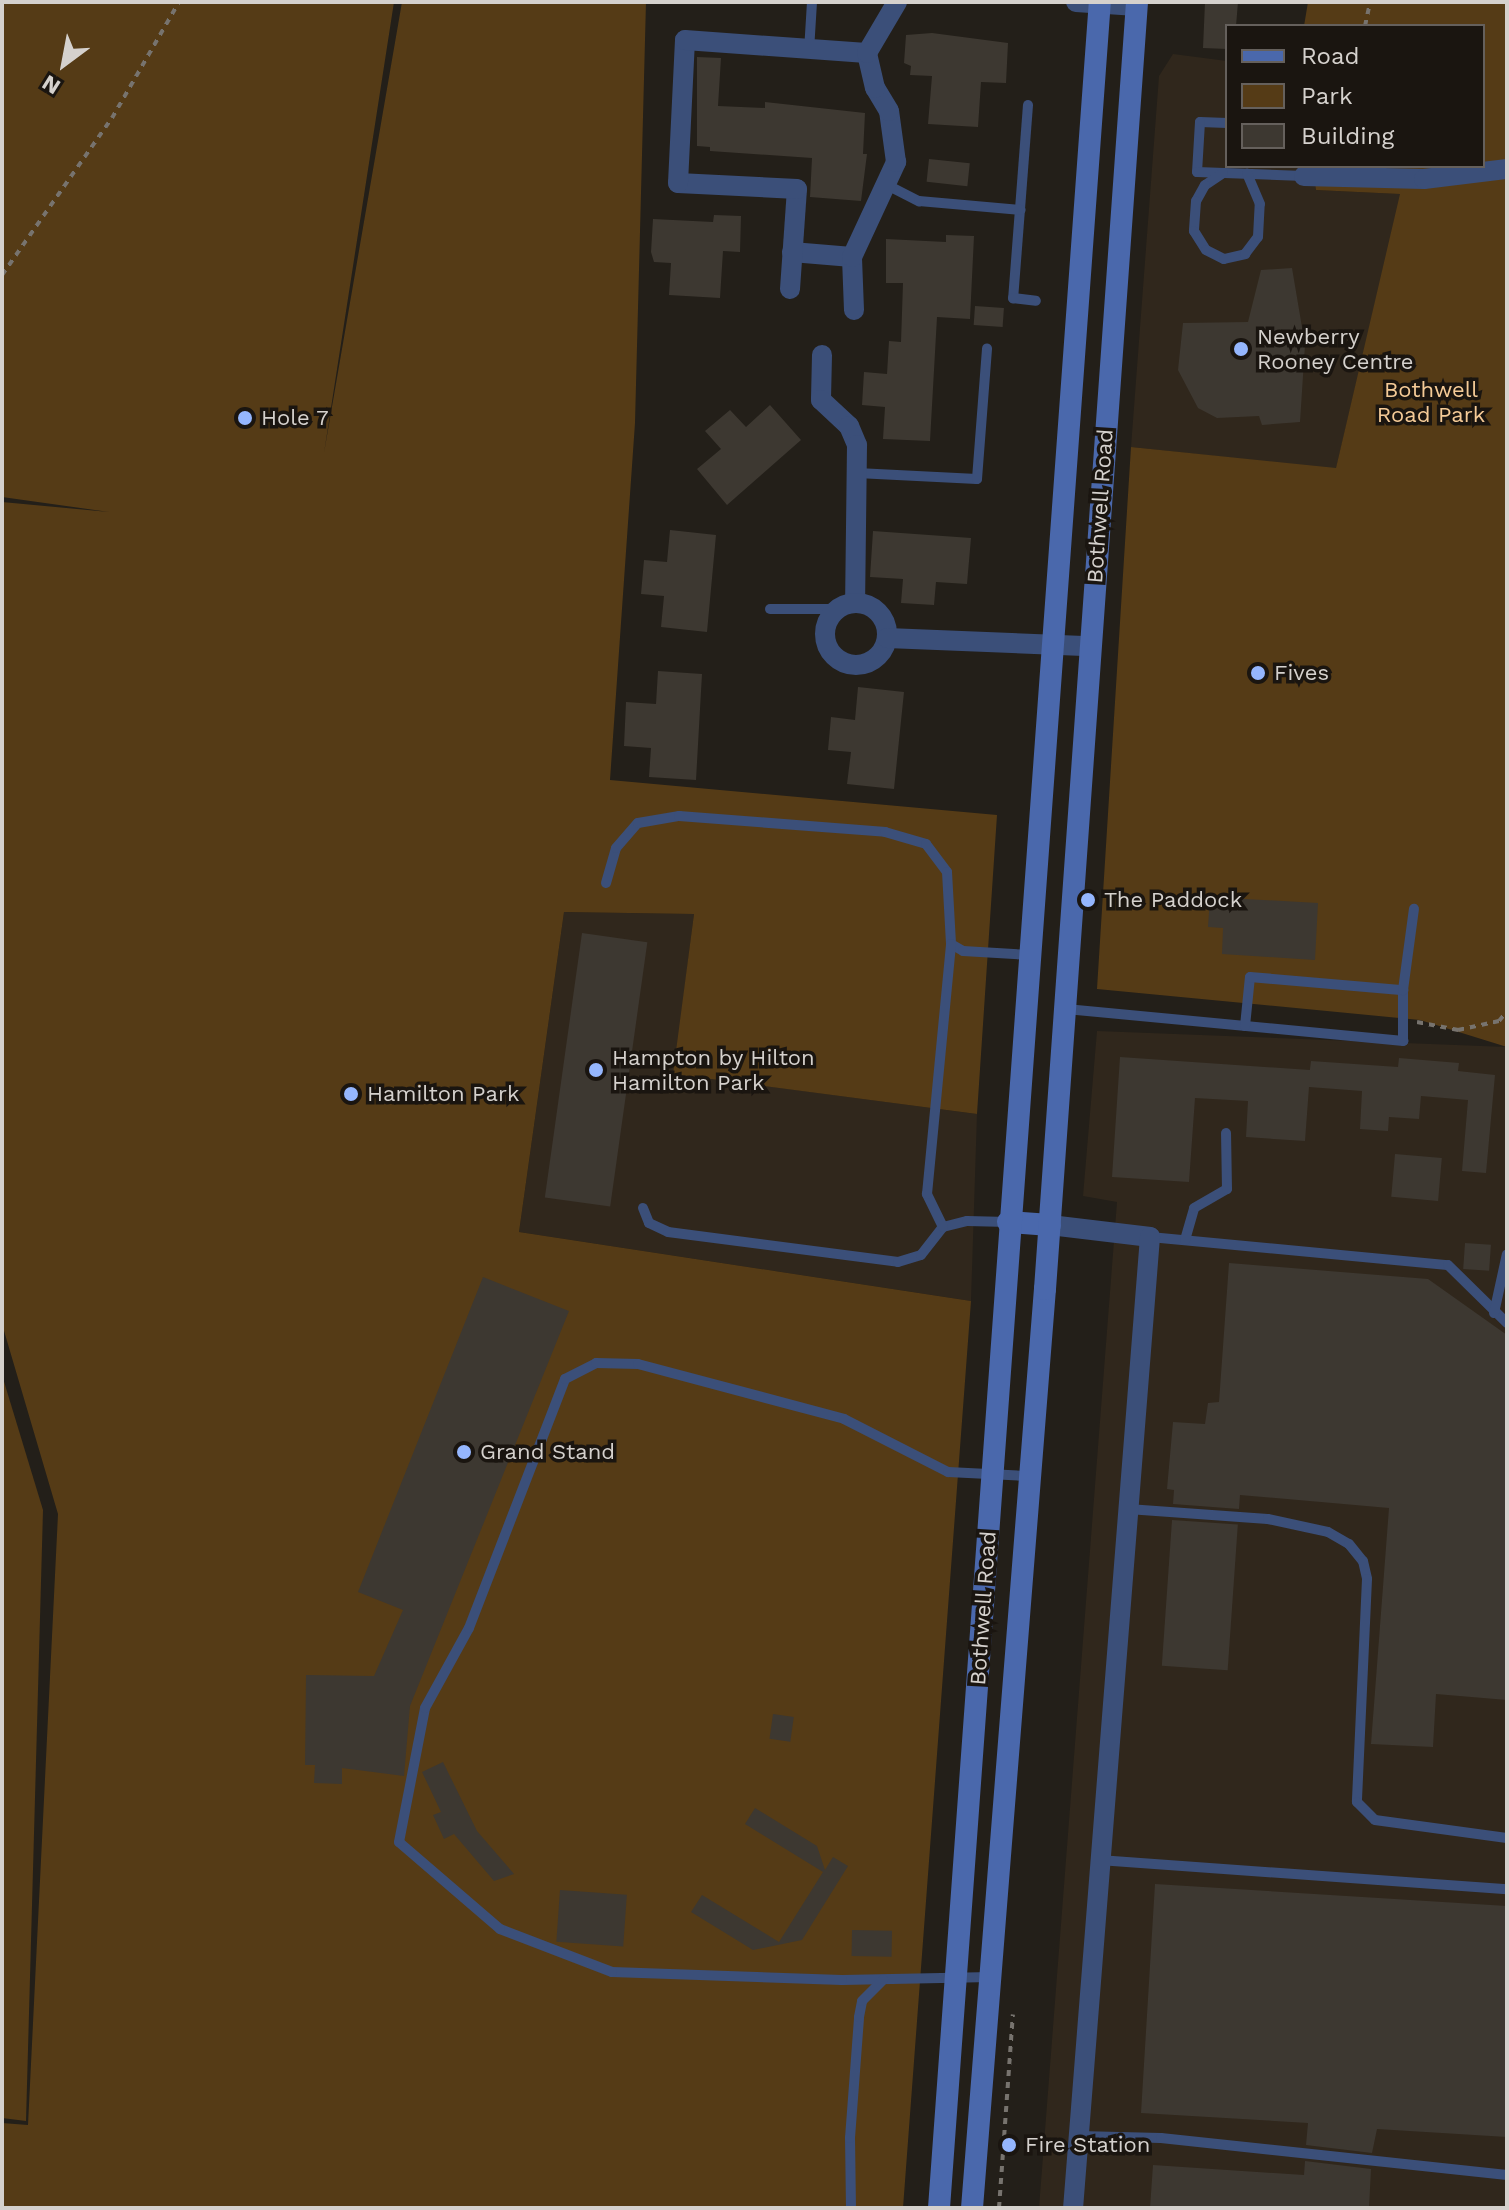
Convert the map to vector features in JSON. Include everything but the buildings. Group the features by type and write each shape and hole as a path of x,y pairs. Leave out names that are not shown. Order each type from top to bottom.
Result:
{"main road":[{"name":"Bothwell Road","path":"939,2208 993,1474 1008,1222 1029,1008 1100,3"},
{"name":"Bothwell Road","path":"972,2208 1050,1225 1137,4"},
{"path":"1029,1008 1064,1009"},
{"path":"1008,1222 1050,1225"}],"street":[{"path":"854,310 852,257 889,186 896,141 889,111 875,88 867,53 897,2"},
{"path":"1076,2 1137,4"},
{"path":"790,289 797,189 678,183 685,40 867,53"},
{"path":"1304,176 1424,179 1507,169"},
{"path":"792,252 852,257"},
{"path":"822,355 821,400 849,426 857,445 846,606 825,637 841,662 870,662 887,638 883,617 846,606"},
{"path":"887,638 1090,646"},
{"path":"1050,1225 1150,1237 1073,2208"}],"lane":[{"path":"809,51 812,2"},
{"path":"1028,105 1013,298 1036,301"},
{"path":"1225,123 1200,122 1197,172 1304,176"},
{"path":"1223,173 1205,185 1196,201 1194,231 1206,250 1224,259 1245,254 1258,237 1260,204 1247,174"},
{"path":"889,186 919,201 1021,210"},
{"path":"857,473 977,479 987,348"},
{"path":"770,609 846,606"},
{"path":"606,883 616,848 638,823 679,816 885,832 926,844 947,872 951,944 927,1194 943,1227"},
{"path":"1064,1009 1403,1041 1403,990 1414,909"},
{"path":"951,944 963,951 1032,955"},
{"path":"1245,1026 1250,977 1403,990"},
{"path":"1185,1240 1194,1208 1227,1189 1226,1133"},
{"path":"643,1208 649,1223 668,1232 898,1262 921,1255 943,1227 967,1221 1008,1222"},
{"path":"1150,1237 1448,1265 1507,1323"},
{"path":"1494,1313 1507,1254"},
{"path":"991,1977 884,1979 612,1972 500,1929 399,1842 425,1708 469,1628 565,1379 596,1363 638,1364 844,1419 948,1472 1028,1476"},
{"path":"1128,1509 1268,1519 1328,1532 1349,1544 1363,1561 1367,1579 1357,1802 1375,1820 1507,1838"},
{"path":"1099,1860 1507,1889"},
{"path":"851,2208 850,2138 859,2017 862,2001 884,1979"},
{"path":"1079,2136 1161,2138 1507,2175"}],"path":[{"path":"2,275 112,118 179,2"},
{"path":"1365,24 1370,2"},
{"path":"1507,678 1507,714"},
{"path":"1403,1019 1458,1030 1499,1021 1507,1011"}],"shaded area":[{"path":"1173,54 1225,61 1225,168 1312,168 1316,190 1401,194 1336,469 1131,447 1159,76"},
{"path":"564,912 694,914 674,1074 977,1114 971,1301 519,1232"},
{"path":"1097,1031 1507,1047 1507,2208 1039,2208 1117,1202 1083,1196"}],"green space":[{"name":"Hamilton Park","path":"2,2 394,2 324,453 402,2 646,2 635,423 610,780 997,815 977,1114 673,1074 694,914 564,912 519,1232 971,1301 903,2208 2,2208 2,2123 28,2125 58,1514 2,1324 2,502 109,512 2,497"},
{"name":"Bothwell Road Park","path":"1308,2 1507,2 1507,1047 1420,1020 1097,989 1131,447 1336,468 1400,194 1316,190 1312,168 1485,168 1485,24 1304,24"},
{"path":"2,1375 43,1510 26,2121 2,2118"}],"place":[{"name":"Newberry Rooney Centre","path":"1241,349"},
{"name":"Hole 7","path":"245,418"},
{"name":"Fives","path":"1258,673"},
{"name":"The Paddock","path":"1088,900"},
{"name":"Hampton by Hilton Hamilton Park","path":"596,1070"},
{"name":"Hamilton Park","path":"351,1094"},
{"name":"Grand Stand","path":"464,1452"},
{"name":"Fire Station","path":"1009,2145"}]}
